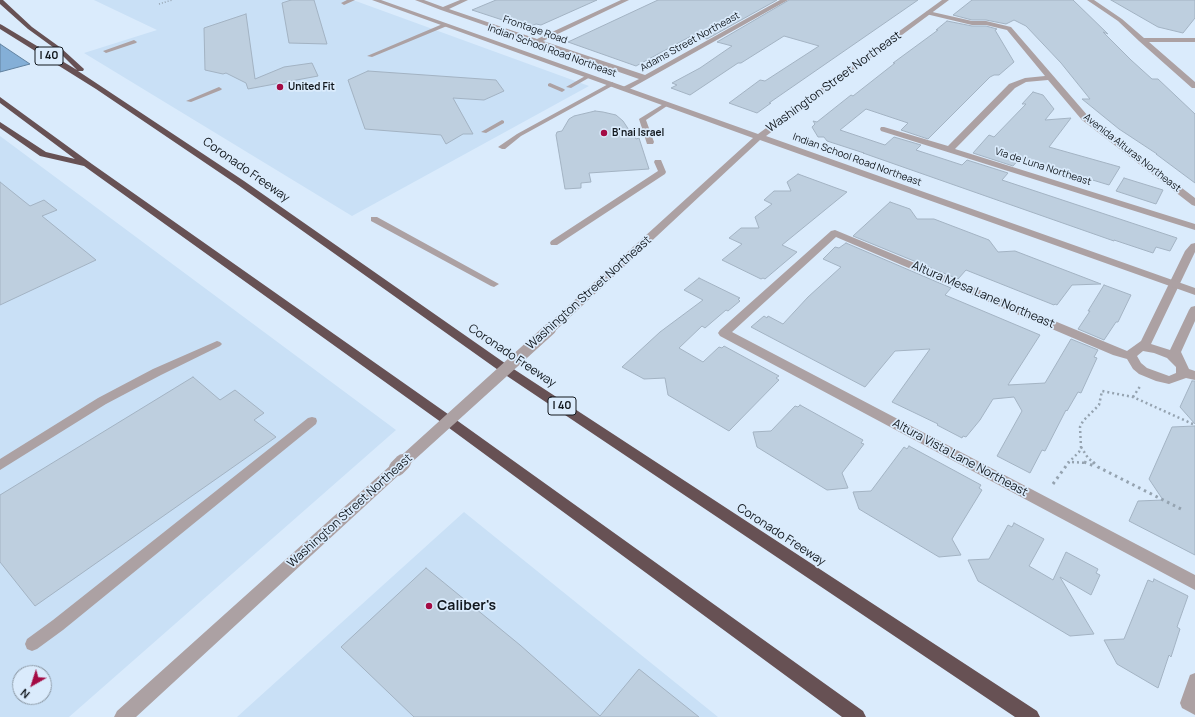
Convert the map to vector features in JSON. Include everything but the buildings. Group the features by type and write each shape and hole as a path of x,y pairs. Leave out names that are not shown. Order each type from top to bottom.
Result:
{"highway":[{"path":"0,2 30,28 59,49 98,87"},
{"name":"Coronado Freeway","path":"0,26 98,87 242,183 505,369 1031,717"},
{"path":"0,99 89,166 457,427 857,717"},
{"path":"0,124 43,154 89,166"}],"street":[{"name":"Indian School Road Northeast","path":"376,0 1195,292"},
{"name":"Frontage Road","path":"418,0 645,78"},
{"path":"443,8 465,0"},
{"path":"537,41 626,0"},
{"name":"Adams Street Northeast","path":"626,89 785,0"},
{"name":"Washington Street Northeast","path":"123,717 759,137 946,0"},
{"path":"1090,0 1120,20 1195,86"},
{"name":"Avenida Alturas Northeast","path":"935,8 978,18 986,23"},
{"name":"Avenida Alturas Northeast","path":"928,13 1009,28 1085,118 1195,203"},
{"path":"966,21 972,17"},
{"path":"1141,40 1195,40"},
{"path":"950,149 1012,86 1025,80 1050,78"},
{"name":"Via de Luna Northeast","path":"884,129 1195,227"},
{"name":"Altura Mesa Lane Northeast","path":"724,333 835,233 1117,352 1131,356"},
{"path":"1193,249 1146,343 1132,352 1131,356 1136,366 1151,376 1176,379 1181,376 1181,366 1175,352 1195,310"},
{"name":"Altura Vista Lane Northeast","path":"724,333 1195,584"},
{"path":"1141,347 1156,348 1164,351 1195,376"}],"lane":[{"path":"344,3 352,0"},
{"path":"370,56 445,25"},
{"path":"106,51 134,42"},
{"path":"568,87 589,76"},
{"path":"502,147 519,135 612,84"},
{"path":"550,85 562,90"},
{"path":"189,101 220,89"},
{"path":"650,142 642,119 667,104"},
{"path":"484,132 502,122"},
{"path":"554,242 662,172 658,162"},
{"path":"374,218 494,284"},
{"path":"0,465 102,401 157,372 218,344"},
{"path":"32,644 301,432 312,421"},
{"path":"1195,680 1187,703 1195,708"}],"path":[{"path":"159,4 172,0"},
{"path":"1133,397 1145,379"},
{"path":"1098,467 1088,458 1081,447 1080,428 1083,421 1099,405 1102,391 1133,397 1195,425"},
{"path":"1053,484 1063,469 1076,456 1081,447"},
{"path":"1071,462 1083,462 1098,467 1181,509"}],"shaded area":[{"path":"94,0 353,0 589,86 352,216 84,53 157,30"},
{"path":"0,136 396,430 69,717 0,717"},
{"path":"464,512 718,717 237,717"}],"water":[{"path":"0,44 30,64 0,72"}],"place":[{"name":"United Fit","path":"280,87"},
{"name":"B'nai Israel","path":"604,133"},
{"name":"Caliber's","path":"429,606"}]}
